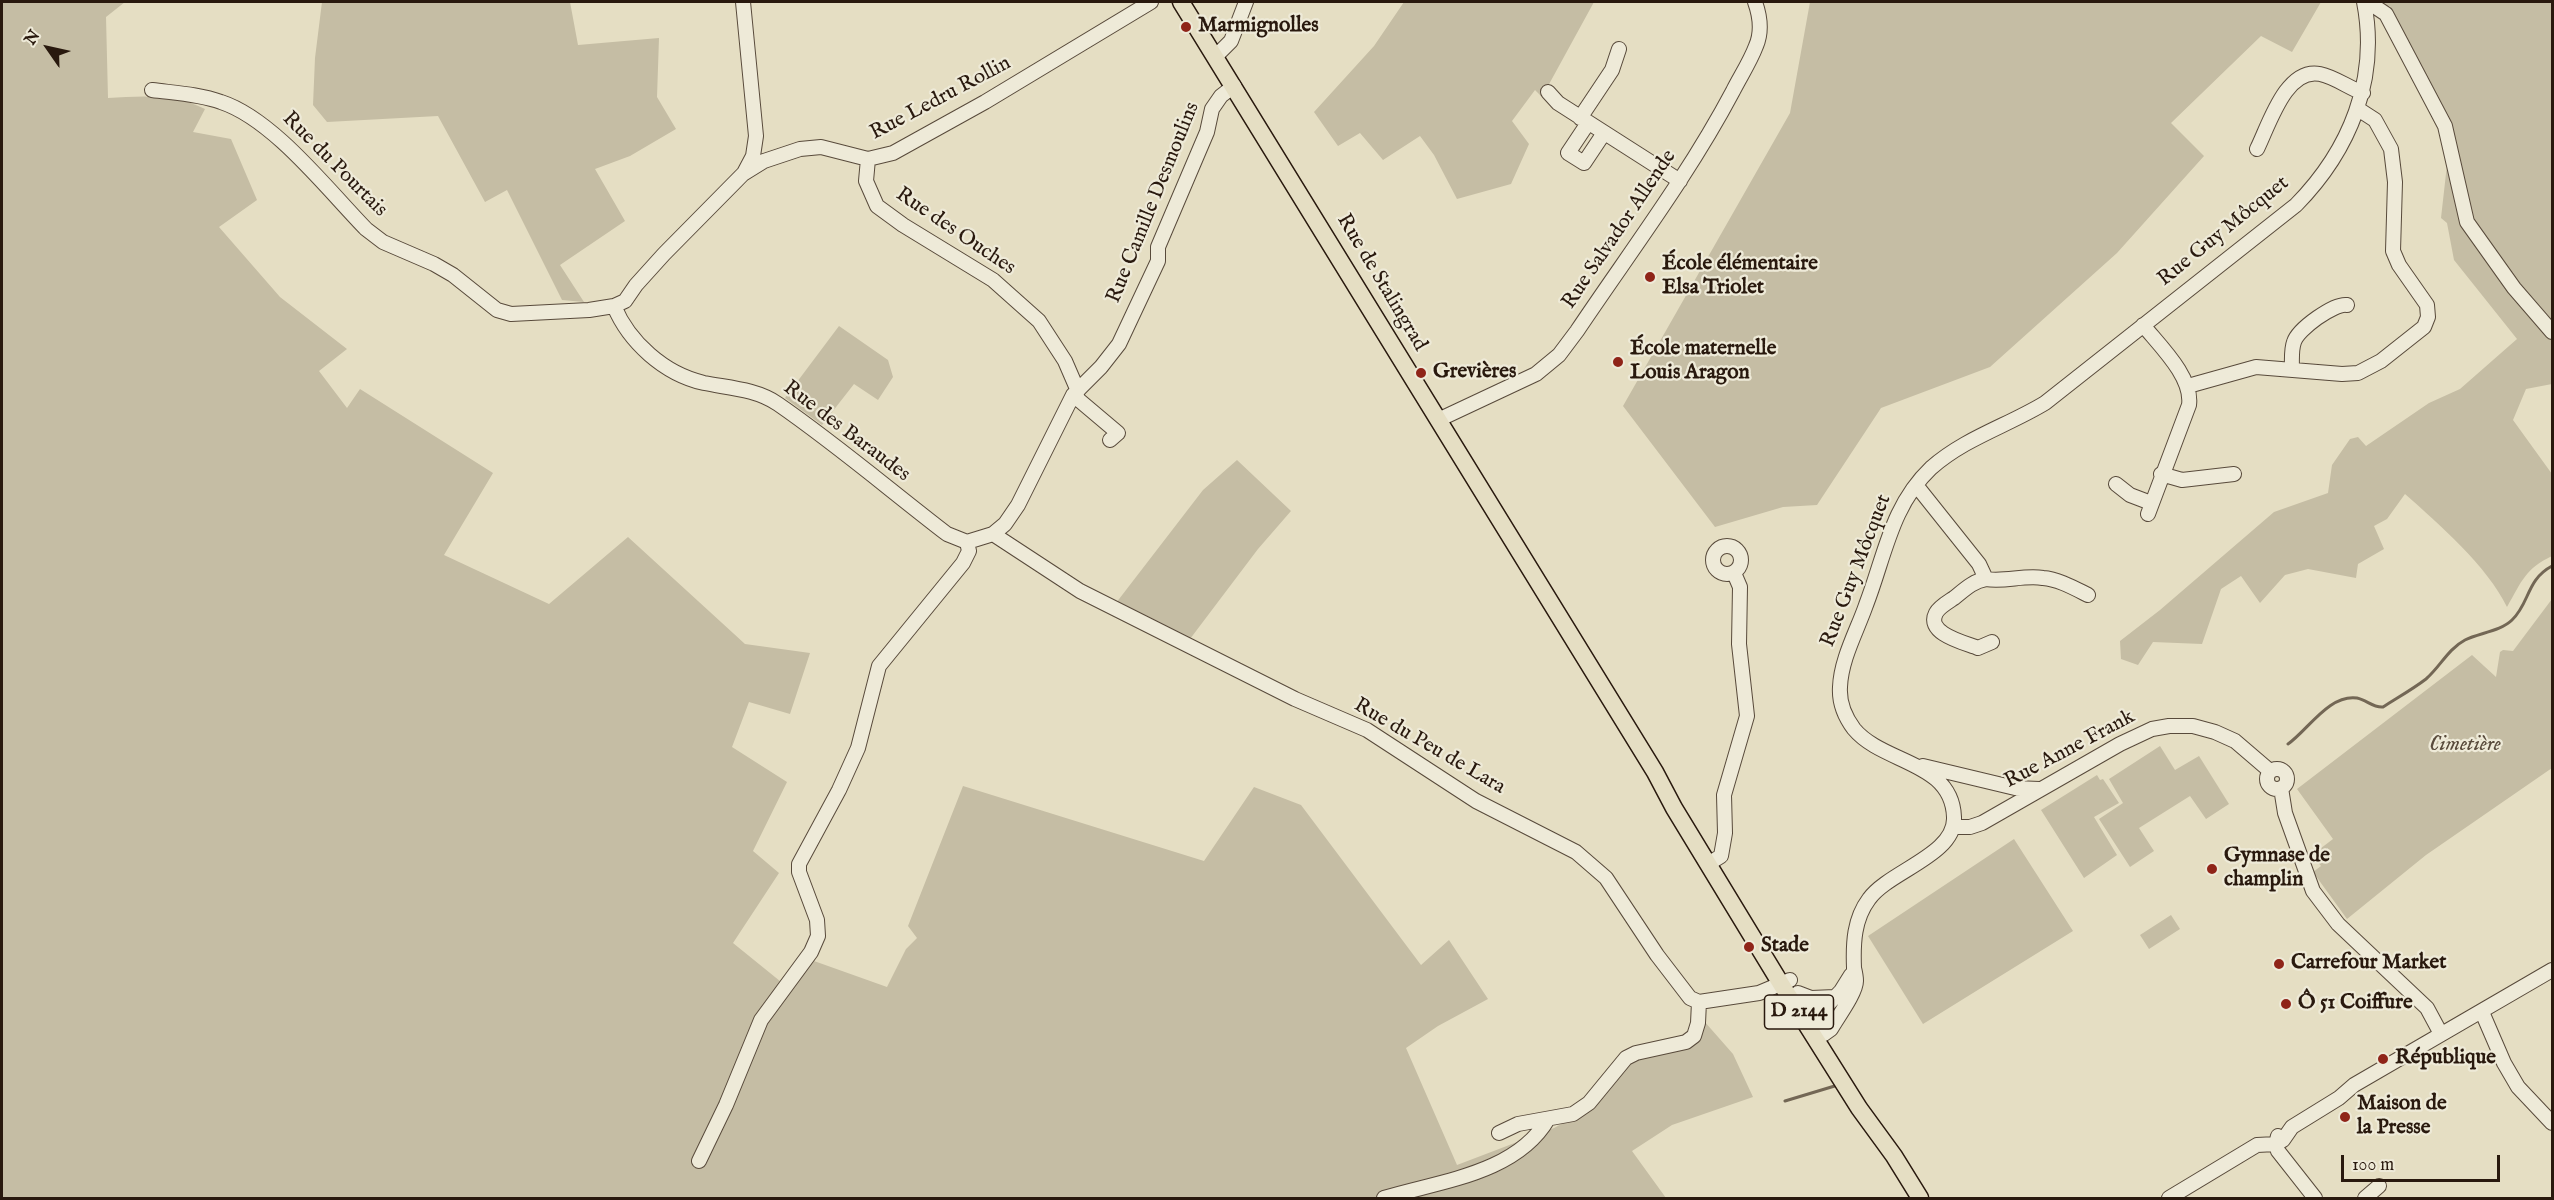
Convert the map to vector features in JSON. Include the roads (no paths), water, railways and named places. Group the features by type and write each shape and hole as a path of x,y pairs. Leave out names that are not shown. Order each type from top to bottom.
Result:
{"main road":[{"name":"Rue de Stalingrad","path":"1181,2 1655,772 1681,805 1712,863"},
{"name":"D 2144","path":"1712,863 1815,1029 1886,1137 1894,1156 1920,1198"}],"street":[{"path":"743,2 756,136 753,156 743,174"},
{"name":"Rue Ledru Rollin","path":"614,306 625,301 664,254 743,174 764,161 800,149 821,147 868,159 893,153 985,102 1151,2"},
{"path":"1216,56 1231,41 1246,2"},
{"name":"Rue Salvador Allende","path":"1438,420 1536,374 1559,355 1680,181 1718,118 1757,45 1760,29 1759,12 1755,2"},
{"path":"2364,3 2386,14 2445,126 2467,222 2514,288 2553,332"},
{"name":"Rue Guy Môcquet","path":"1953,827 1954,814 1938,780 1917,765 1887,754 1863,738 1845,715 1839,688 1846,657 1867,603 1888,535 1902,504 1916,485 1951,452 1971,439 2021,417 2044,403 2296,205 2326,172 2358,109 2363,93 2368,46 2364,3"},
{"path":"1604,133 1584,163 1568,153 1612,70 1619,50"},
{"path":"2257,149 2286,91 2300,77 2310,73 2323,75 2363,93"},
{"name":"Rue Camille Desmoulins","path":"993,534 1005,524 1018,505 1075,393 1101,367 1119,344 1158,261 1158,247 1207,132 1212,109 1221,96 1234,86"},
{"name":"Rue du Pourtais","path":"152,90 206,97 245,112 266,126 366,230 383,242 434,264 453,275 484,302 498,310 511,314 589,310 614,306"},
{"path":"1548,92 1558,103 1680,181"},
{"path":"2188,386 2256,367 2342,374 2358,373 2381,361 2420,331 2428,317 2428,311 2424,300 2398,265 2393,251 2395,182 2391,149 2375,120 2358,109"},
{"name":"Rue des Ouches","path":"868,159 866,181 877,206 903,225 993,280 1040,321 1065,361 1075,393"},
{"path":"2292,370 2294,342 2297,334 2331,309 2340,304 2347,305"},
{"name":"Rue des Baraudes","path":"614,306 621,323 635,342 658,361 701,382 766,397 947,534 967,542"},
{"path":"2116,484 2150,508 2189,405 2188,386 2183,376 2143,325"},
{"path":"1075,393 1118,433 1110,440"},
{"path":"2161,474 2182,480 2234,474"},
{"path":"1916,485 1979,564 1986,579"},
{"path":"699,1161 726,1105 760,1020 811,952 818,936 817,920 799,872 799,864 839,790 858,747 879,666 963,563 969,552 967,542 993,534"},
{"name":"Rue du Peu de Lara","path":"993,534 1087,596 1284,694 1367,730 1476,801 1576,852 1606,878 1657,956 1686,992 1699,1002"},
{"path":"1712,863 1721,856 1725,833 1724,795 1747,716 1739,644 1740,587 1734,573"},
{"path":"1992,642 1978,648 1943,634 1936,627 1934,620 1936,611 1976,580 1997,581 2040,577 2052,579 2088,595"},
{"name":"Rue Anne Frank","path":"1953,827 1970,827 1982,823 2152,729 2193,726 2215,732 2235,741 2270,771 2267,780 2274,789 2281,788 2285,813 2313,891 2338,924 2427,1008 2441,1034"},
{"path":"1917,765 2015,788 2041,789"},
{"path":"1815,1029 1836,1021 1856,982 1854,971 1856,925 1861,910 1883,884 1943,845 1953,827"},
{"path":"2326,1198 2280,1142 2278,1135 2339,1098 2354,1085 2553,970"},
{"path":"1815,1029 1854,971"},
{"path":"1500,1133 1518,1124 1573,1114 1589,1103 1615,1069 1636,1053 1686,1042 1694,1036 1698,1023 1699,1002 1789,986 1819,998 1835,997"},
{"path":"2482,1012 2504,1063 2518,1087 2553,1123"},
{"path":"1384,1198 1502,1162 1525,1147 1548,1119"},
{"path":"2169,1198 2257,1146 2280,1142"},
{"path":"2280,1142 2278,1151 2315,1198"},
{"path":"2365,1198 2379,1186"}],"waterway":[{"path":"2288,744 2328,707 2337,702 2347,698 2357,698 2383,707 2416,686 2426,679 2459,644 2502,627 2512,620 2537,578 2552,566"},
{"path":"1785,1101 1838,1085"}],"place":[{"name":"Marmignolles","path":"1186,27"},
{"name":"École élémentaire Elsa Triolet","path":"1650,277"},
{"name":"École maternelle Louis Aragon","path":"1618,362"},
{"name":"Grevières","path":"1421,373"},
{"name":"Gymnase de champlin","path":"2212,869"},
{"name":"Stade","path":"1749,947"},
{"name":"Carrefour Market","path":"2279,964"},
{"name":"Ô 51 Coiffure","path":"2286,1004"},
{"name":"République","path":"2383,1059"},
{"name":"Maison de la Presse","path":"2345,1117"}],"park label":[{"name":"Cimetière","path":"2465,746"}]}
